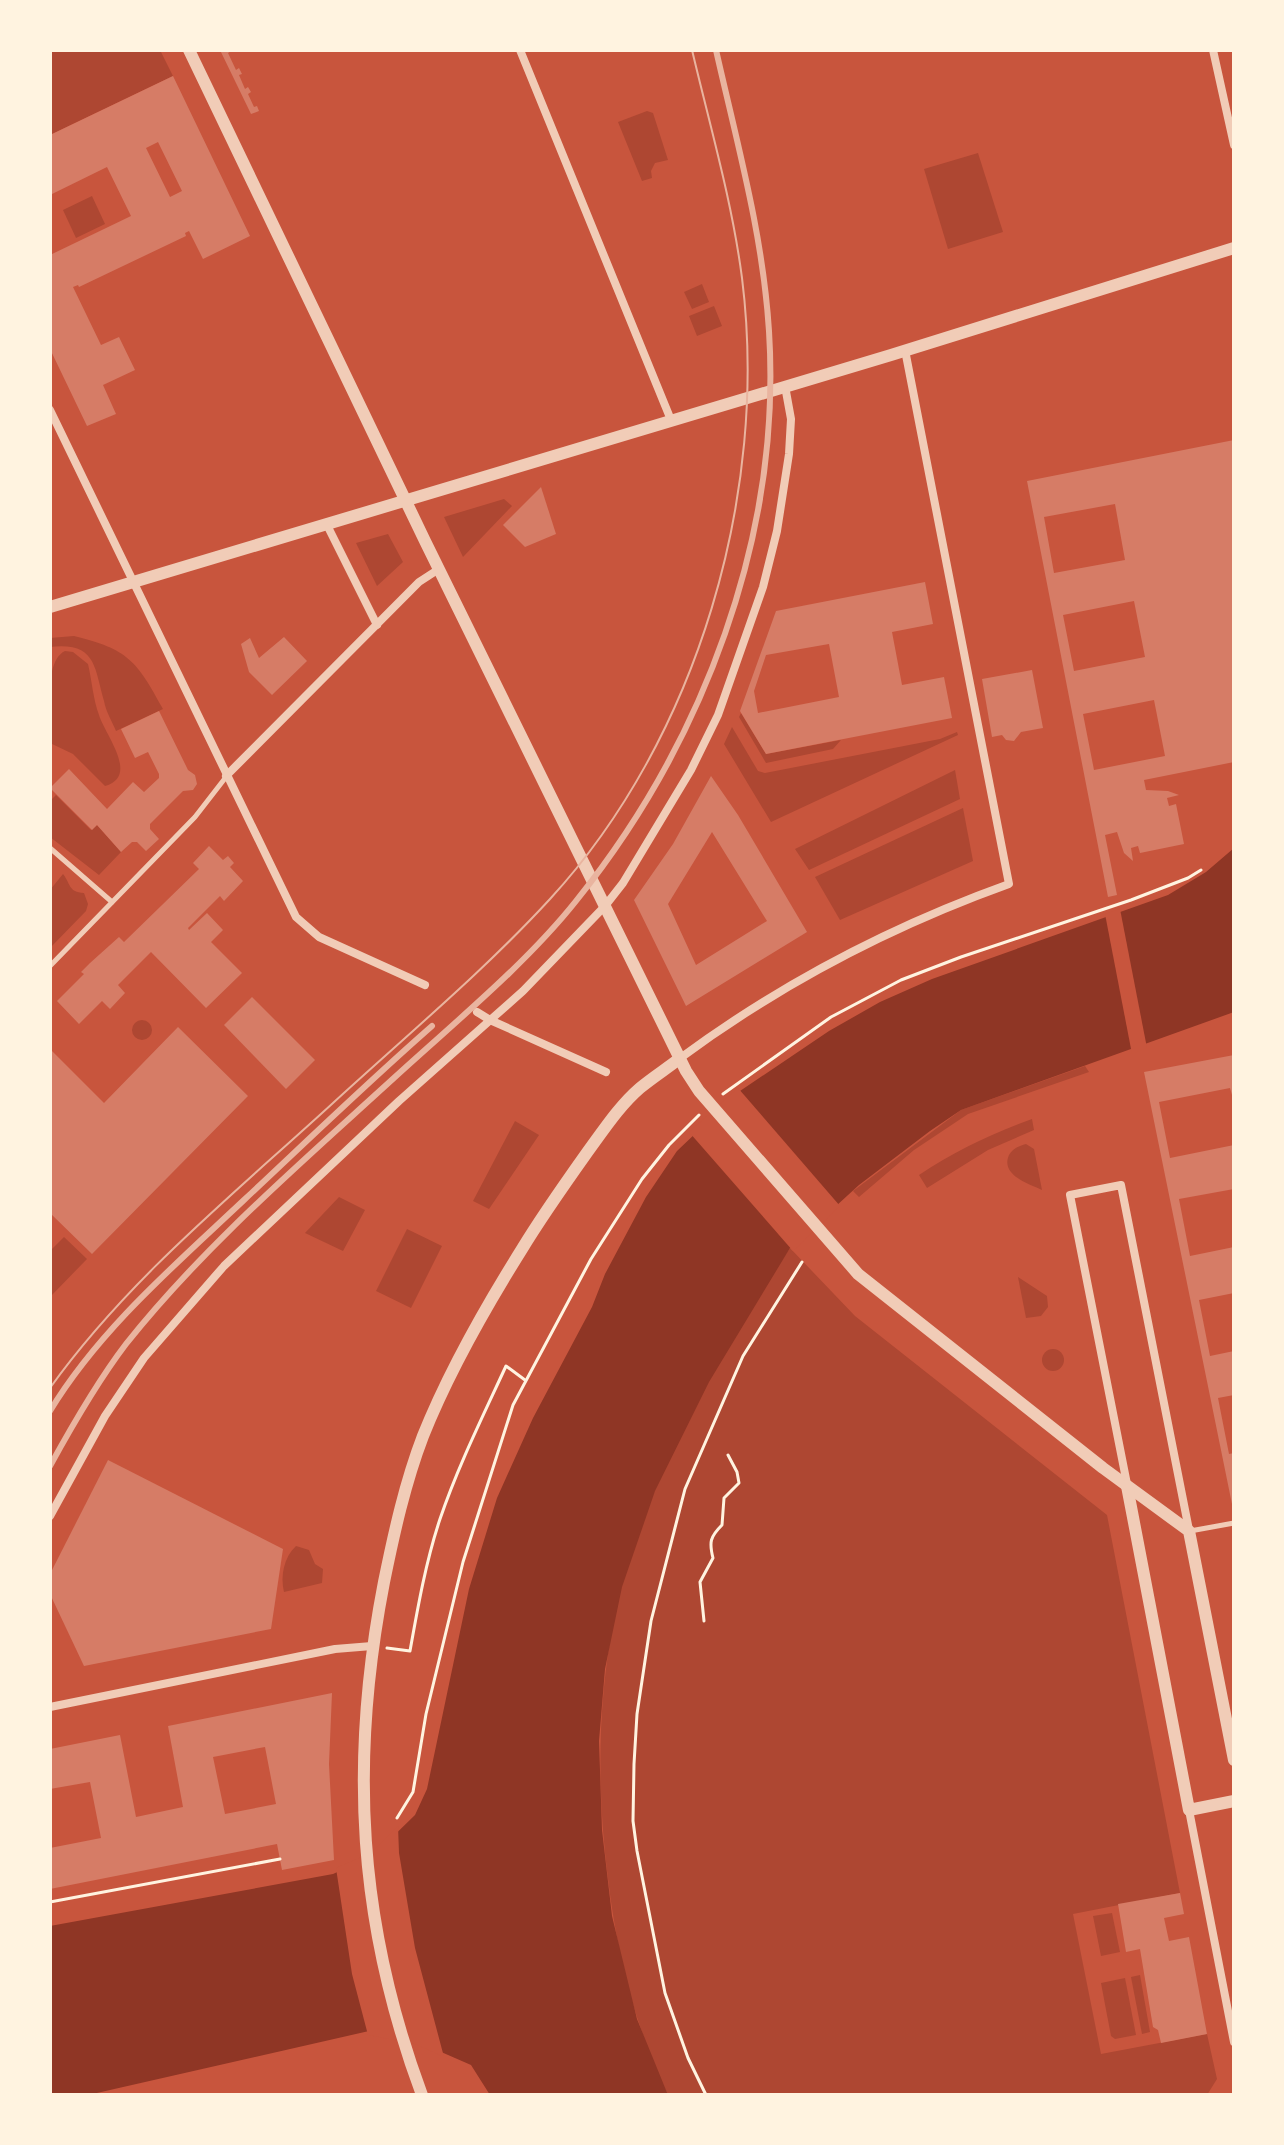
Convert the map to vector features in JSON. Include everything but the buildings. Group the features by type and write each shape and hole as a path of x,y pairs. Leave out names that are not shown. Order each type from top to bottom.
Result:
{"street":[{"path":"189,50 679,1059 699,1091 835,1250 881,1295 1189,1531"},
{"path":"520,50 671,420"},
{"path":"1213,50 1234,145"},
{"path":"50,607 1234,248"},
{"path":"422,2095 394,2010 382,1959 365,1838 363,1768 372,1646 395,1528 415,1459 443,1391 471,1335 550,1203 608,1123 639,1089 757,1006 837,960 956,904 1009,884 905,350"},
{"path":"50,1516 105,1416 150,1350 224,1266 490,1020 605,906 632,868 691,770 718,715 771,560 782,504 791,419 785,386"},
{"path":"50,410 296,917 319,937 425,985"},
{"path":"326,523 377,625"},
{"path":"226,776 419,582 439,569"},
{"path":"477,1012 606,1072"},
{"path":"1234,1760 1121,1185 1070,1195 1234,2042"},
{"path":"50,1707 335,1649 372,1646"},
{"path":"1189,1810 1234,1801"}],"lane":[{"path":"50,966 195,817 226,776"},
{"path":"50,848 112,902"},
{"path":"1189,1531 1234,1523"}],"path":[{"path":"723,1095 831,1017 901,980 1145,895 1201,870"},
{"path":"397,1818 413,1792 426,1714 463,1562 513,1405 591,1259 642,1179 669,1145 699,1115"},
{"path":"706,2095 688,2058 665,1993 637,1851 633,1807 637,1714 651,1621 685,1489 743,1356 802,1262"},
{"path":"397,1649 410,1651 421,1590 440,1520 472,1437 506,1366 525,1380"},
{"path":"704,1621 700,1582 713,1558 709,1543 711,1536 722,1525 724,1498 739,1483 728,1455"},
{"path":"50,1902 280,1859"}],"shaded area":[{"path":"50,50 160,50 173,76 50,135"},
{"path":"647,111 653,113 668,160 655,163 652,178 642,181 618,122"},
{"path":"978,153 1003,232 948,249 924,169"},
{"path":"92,196 105,224 76,238 63,210"},
{"path":"702,284 709,302 692,309 684,292"},
{"path":"714,306 722,326 697,336 689,316"},
{"path":"504,499 512,506 463,557 444,517"},
{"path":"388,534 403,562 377,586 356,543"},
{"path":"74,636 107,646 129,659 146,679 163,709 116,731 90,659 76,648 50,647 50,638"},
{"path":"65,651 73,652 88,664 97,709 120,764 120,774 105,786 73,754 50,743 49,707 53,666"},
{"path":"741,713 766,754 841,740 833,749 766,763 739,717"},
{"path":"732,727 758,771 765,773 940,739 957,732 958,735 771,822 724,744"},
{"path":"955,770 960,799 809,870 795,849"},
{"path":"56,795 91,830 97,825 121,852 99,875 50,837 50,801"},
{"path":"963,808 973,861 840,920 815,877"},
{"path":"1234,848 1234,1012 961,1110 859,1185 790,1248 709,1382 655,1491 622,1587 605,1669 599,1741 602,1830 612,1916 637,2019 668,2095 490,2095 471,2065 416,2041 369,2031 88,2095 50,2095 50,1926 333,1874 373,1856 415,1815 427,1789 469,1589 497,1498 533,1418 592,1307 605,1274 646,1197 677,1151 740,1091 829,1031 880,1002 932,979 1168,895 1206,872"},
{"path":"63,874 72,889 84,893 88,904 86,911 50,948 50,890"},
{"path":"142,1020 149,1023 152,1030 149,1037 142,1040 135,1037 132,1030 135,1023"},
{"path":"1085,1066 1089,1072 968,1114 914,1150 859,1197 853,1191 961,1110"},
{"path":"1032,1119 1034,1130 988,1150 927,1188 919,1175 974,1144"},
{"path":"515,1121 539,1135 489,1209 473,1201"},
{"path":"1026,1144 1034,1149 1042,1190 1017,1178 1009,1168 1009,1155"},
{"path":"339,1197 365,1210 343,1251 305,1233"},
{"path":"407,1229 442,1246 411,1308 376,1291"},
{"path":"64,1237 87,1259 50,1297 50,1251"},
{"path":"790,1248 855,1316 1107,1515 1180,1893 1073,1914 1101,2054 1207,2034 1217,2079 1207,2095 668,2095 646,2043 629,1990 608,1879 600,1749 608,1651 626,1572 642,1524 684,1426 736,1332"},
{"path":"1018,1277 1047,1296 1048,1307 1041,1316 1026,1318"},
{"path":"1053,1349 1061,1352 1064,1360 1061,1368 1053,1371 1045,1368 1042,1360 1045,1352"},
{"path":"296,1546 309,1550 315,1564 323,1569 322,1583 284,1592 284,1567"},
{"path":"1112,1913 1120,1952 1101,1956 1093,1916"},
{"path":"1140,1975 1150,2032 1142,2034 1131,1977"},
{"path":"1125,1978 1136,2035 1115,2039 1111,2036 1101,1983"}],"pier":[{"path":"1120,909 1147,1048 1132,1054 1105,914"},
{"path":"738,1088 840,1206 793,1251 689,1132"},
{"path":"398,1826 399,1853 415,1948 444,2057 415,2044 368,2035 352,1974 336,1868 371,1853"}],"tram line":[{"path":"50,1388 113,1310 184,1238 472,978 550,899 602,835 646,764 683,688 712,608 732,526 744,443 748,360 738,249 692,50"}],"railway":[{"path":"50,1466 115,1358 188,1273 290,1173 489,992 576,901 621,840 662,774 696,705 725,634 747,560 762,484 770,408 769,331 761,260 716,50"},
{"path":"50,1411 91,1353 140,1300 432,1026"}]}
